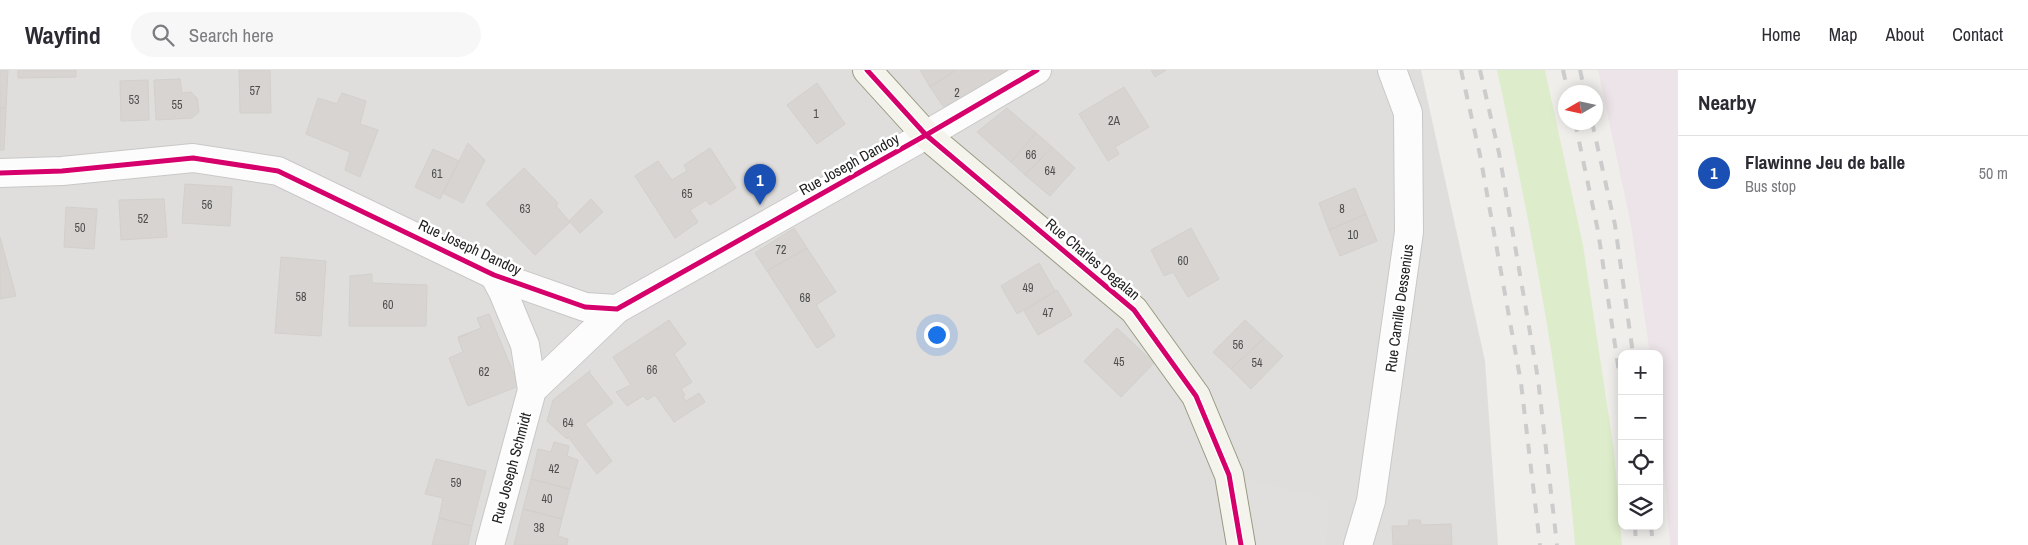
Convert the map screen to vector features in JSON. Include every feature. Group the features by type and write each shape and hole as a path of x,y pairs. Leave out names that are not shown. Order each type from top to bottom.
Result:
{"street":[{"name":"Rue Charles Degalan","path":"867,70 926,135 1134,310 1196,396 1229,475 1241,545"},
{"path":"926,135 1037,70"},
{"name":"Rue Camille Dessenius","path":"1358,545 1371,501 1410,232 1408,113 1392,70"},
{"name":"Rue Joseph Dandoy","path":"0,173 62,171 193,158 278,171 494,275 585,307 616,309 926,135"},
{"path":"494,275 504,292 526,345 532,390"},
{"path":"532,390 616,309"},
{"name":"Rue Joseph Schmidt","path":"490,545 532,390"}],"shaded area":[{"path":"0,70 1421,70 1485,361 1498,545 0,545"},
{"path":"1598,70 1678,70 1678,545 1670,545 1663,463 1663,350 1649,350 1631,225 1603,93 1603,85 1601,85"},
{"path":"1229,475 1329,499 1326,545 1241,545"}],"green space":[{"path":"1497,70 1545,70 1583,245 1614,451 1618,498 1618,530 1621,530 1622,545 1575,545 1554,366 1522,188"}],"building":[{"path":"0,70 8,70 6,108 0,108"},
{"path":"18,70 76,70 76,77 18,78"},
{"path":"239,70 270,70 271,113 240,113"},
{"path":"920,70 956,70 930,87"},
{"path":"956,70 1028,70 951,110 943,106 930,87"},
{"path":"1151,70 1166,70 1155,77"},
{"path":"180,79 182,93 191,92 197,98 199,112 192,118 156,120 154,80"},
{"path":"148,80 149,120 121,121 120,81"},
{"path":"817,83 845,124 817,144 787,105"},
{"path":"1124,87 1149,127 1115,147 1119,154 1108,161 1079,114"},
{"path":"342,93 366,101 360,124 378,130 360,177 345,170 350,152 306,134 318,98 337,104"},
{"path":"0,108 6,108 4,150 0,150"},
{"path":"1007,108 1036,133 1011,162 977,132"},
{"path":"1036,133 1052,147 1025,175 1011,162"},
{"path":"468,143 485,160 463,203 443,193"},
{"path":"1052,147 1075,168 1050,196 1025,175"},
{"path":"710,148 736,188 710,205 706,200 690,210 698,222 675,238 635,176 658,161 672,180 687,171 684,165"},
{"path":"433,149 459,161 440,199 415,187"},
{"path":"524,168 558,203 556,206 569,221 591,199 603,212 580,233 570,222 535,255 486,204"},
{"path":"185,184 232,187 230,226 182,223"},
{"path":"1355,188 1366,214 1329,230 1319,203"},
{"path":"164,199 167,237 121,240 119,200"},
{"path":"66,207 97,209 94,249 64,247"},
{"path":"1366,214 1377,241 1340,256 1329,230"},
{"path":"794,228 807,248 767,271 755,253"},
{"path":"1191,228 1219,279 1188,297 1173,272 1164,276 1151,250"},
{"path":"0,237 16,296 0,299"},
{"path":"807,248 836,292 816,305 835,336 817,348 767,271"},
{"path":"281,257 326,261 321,336 275,333"},
{"path":"1039,263 1055,291 1017,314 1001,286"},
{"path":"372,274 372,283 427,285 426,326 349,326 350,276"},
{"path":"1057,290 1072,315 1038,335 1024,311"},
{"path":"489,314 519,386 468,406 449,358 463,352 458,338 468,334 458,337 481,328 477,318"},
{"path":"669,320 686,344 674,354 692,382 681,389 685,395 683,397 686,401 699,393 705,402 674,422 655,395 647,400 643,396 627,406 616,392 631,385 613,357"},
{"path":"1245,320 1264,338 1231,369 1213,352"},
{"path":"1117,328 1154,363 1121,397 1084,361"},
{"path":"1264,338 1283,356 1251,389 1231,369"},
{"path":"591,370 589,372 613,403 585,424 612,461 597,474 568,437 567,439 547,421 553,400"},
{"path":"554,442 569,446 567,456 578,460 570,489 531,479 538,449 551,452"},
{"path":"436,459 486,471 472,526 439,518 443,498 425,494"},
{"path":"531,479 570,489 562,519 523,509"},
{"path":"523,509 562,519 558,536 568,539 567,545 514,545"},
{"path":"439,518 472,526 468,545 432,545"},
{"path":"1409,520 1420,520 1421,525 1451,524 1452,545 1393,545 1392,526 1408,526"}],"railway":[{"path":"1461,70 1480,155 1521,383 1540,545"},
{"path":"1480,70 1499,153 1538,379 1557,545"},
{"path":"1563,70 1566,85"},
{"path":"1580,70 1583,85"},
{"path":"1577,130 1598,231 1618,365"},
{"path":"1594,130 1615,225 1632,350"},
{"path":"1635,530 1636,545"},
{"path":"1651,530 1653,545"}],"cycle path":[{"path":"867,70 926,135 1134,310 1196,396 1229,475 1241,545"},
{"path":"0,173 62,171 193,158 278,171 494,275 585,307 617,309 926,135 1037,70"}],"place":[{"name":"Flawinne Jeu de balle","path":"760,205"}]}
